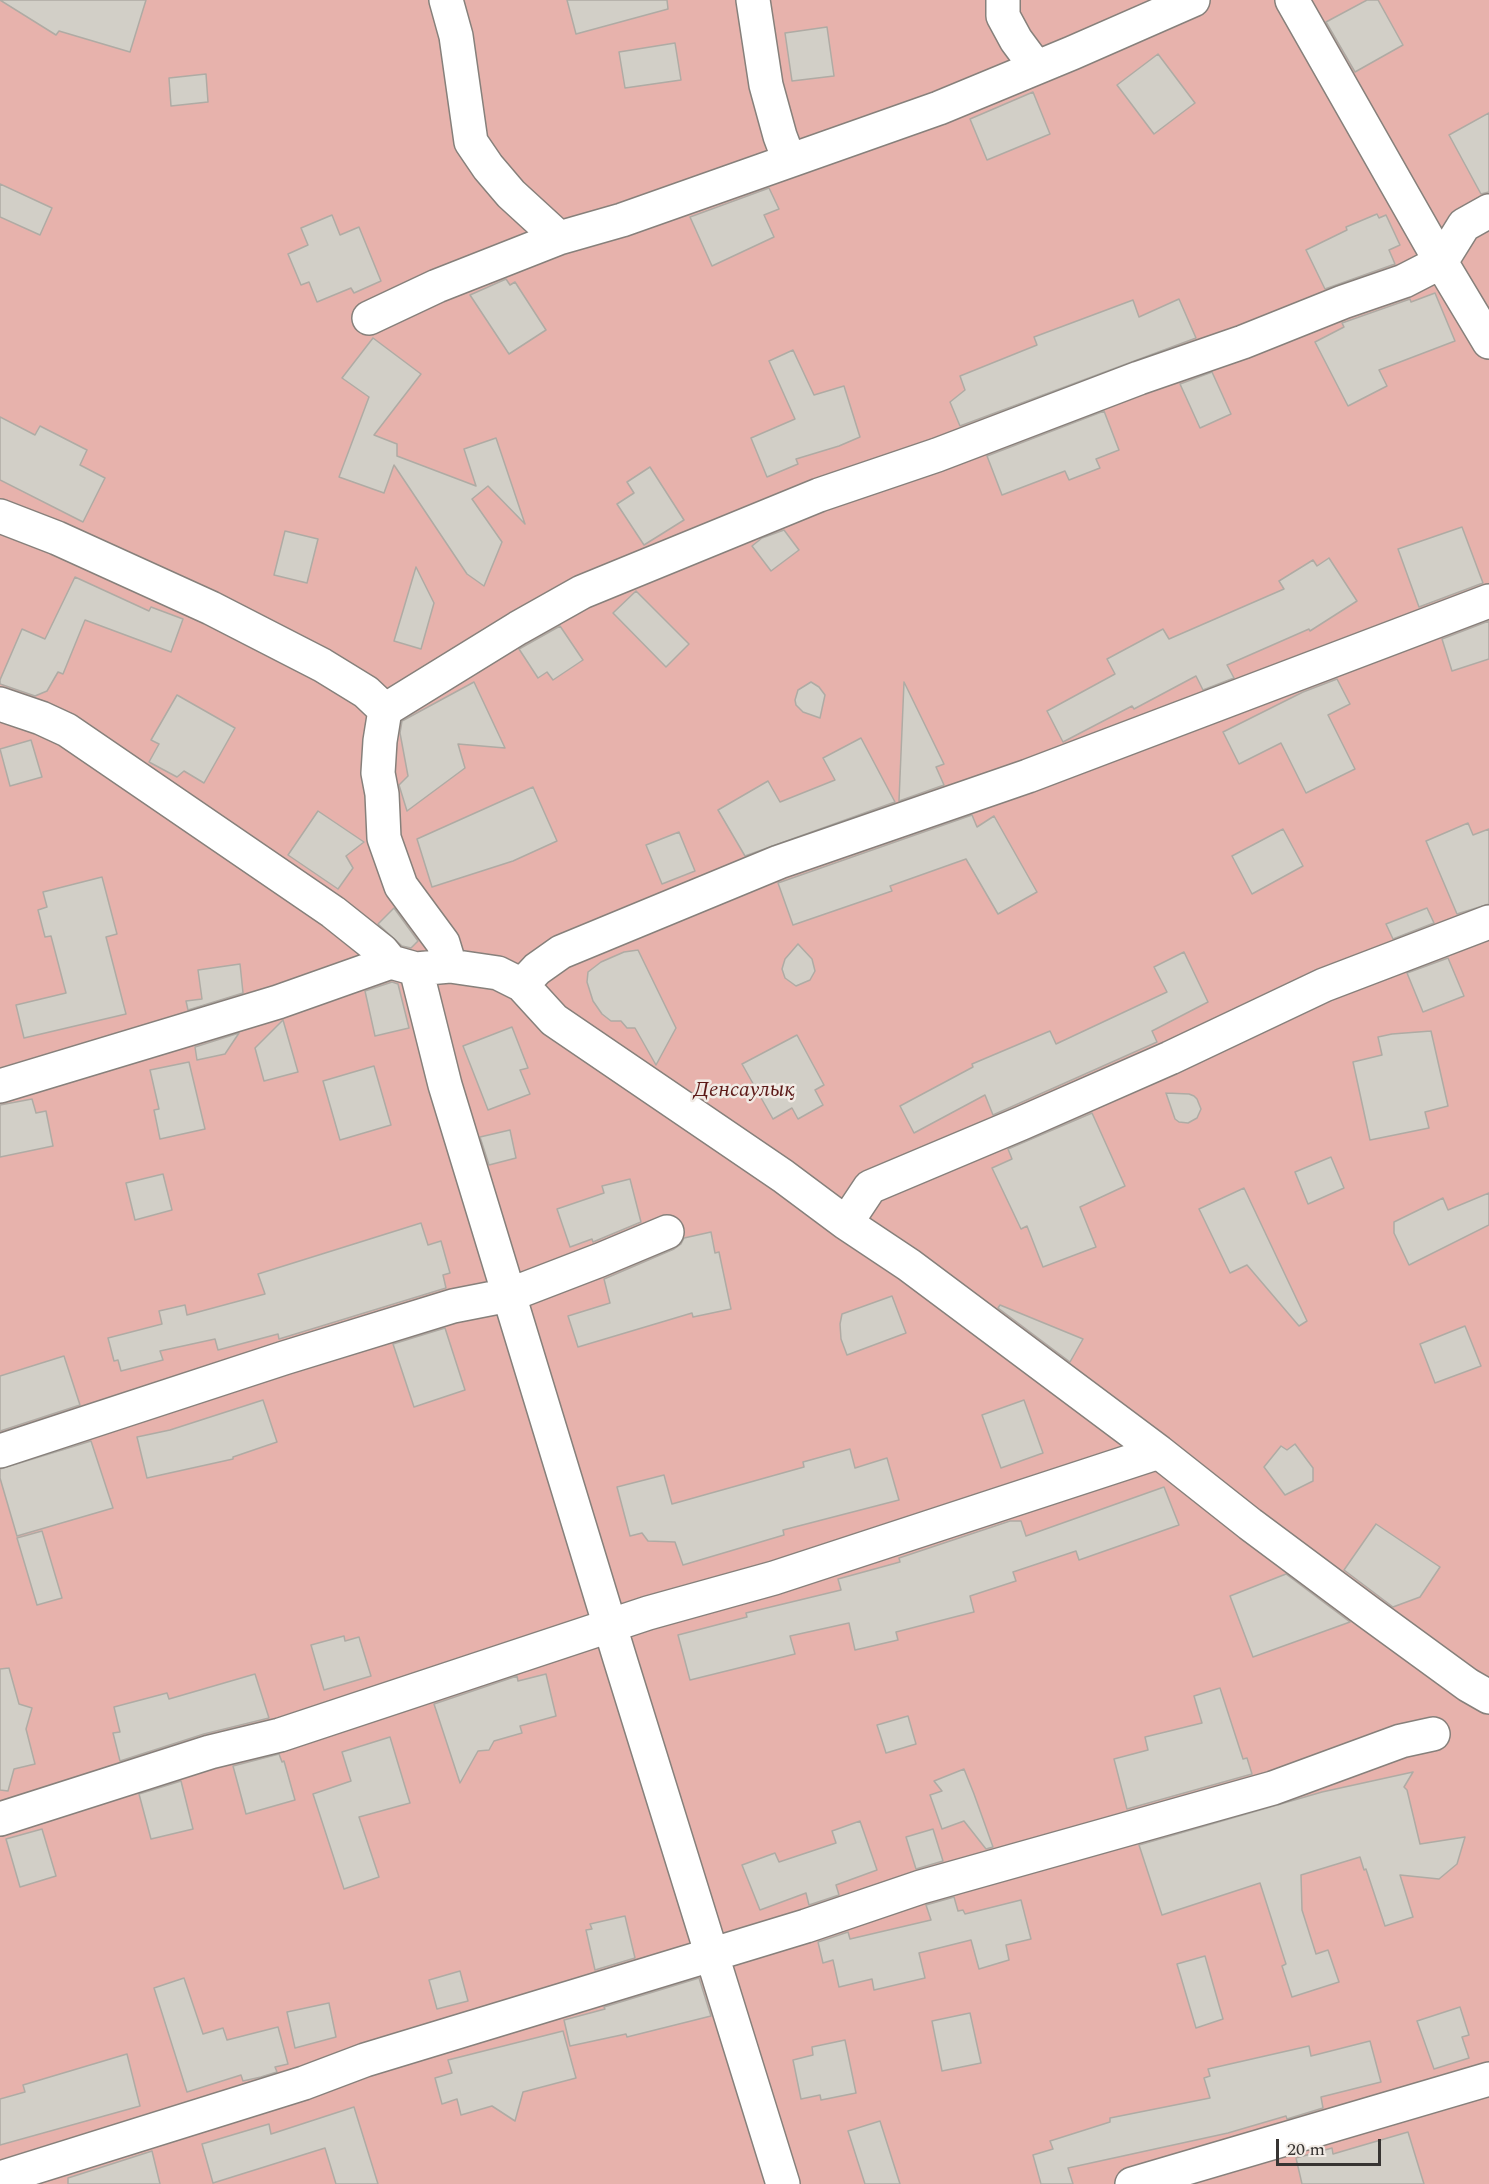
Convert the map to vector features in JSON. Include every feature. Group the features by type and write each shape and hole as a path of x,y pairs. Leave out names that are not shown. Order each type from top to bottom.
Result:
{"street":[{"path":"446,0 456,36 471,142 511,194 560,238"},
{"path":"753,0 766,85 789,160"},
{"path":"1003,0 1003,16 1016,40 1036,67"},
{"path":"369,318 437,286 560,238 622,220 939,108 1193,0"},
{"path":"1292,0 1489,342"},
{"path":"450,966 443,943 401,886 384,838 382,794 378,773 385,710 518,628 582,592 819,495 938,455 1139,378 1243,342 1343,302 1404,281 1441,262 1464,225 1489,211"},
{"path":"0,516 67,543 211,608 322,665 366,692 385,710"},
{"path":"522,985 537,969 561,952 779,862 1028,776 1489,601"},
{"path":"9,713 67,730 333,912 403,966 446,1085 783,2184"},
{"path":"846,1223 870,1187 1022,1124 1170,1058 1324,985 1489,922"},
{"path":"0,1086 403,966 450,966 498,973 522,985 554,1020 783,1176 909,1266 1159,1452 1250,1524 1377,1619 1468,1685 1489,1697"},
{"path":"0,1451 284,1358 453,1306 509,1295 667,1232"},
{"path":"0,1819 210,1752 280,1735 648,1613 774,1578 1159,1452"},
{"path":"0,2178 304,2083 365,2060 712,1955 921,1887 1273,1788 1401,1741 1433,1734"},
{"path":"1132,2184 1489,2079"}],"green space":[{"name":"Денсаулық","path":"0,0 1489,0 1489,2184 0,2184"}],"building":[{"path":"0,0 146,0 130,52 59,31 56,35"},
{"path":"567,0 667,0 668,9 576,34"},
{"path":"1367,0 1378,0 1403,45 1355,72 1326,22"},
{"path":"827,27 834,76 792,81 785,33"},
{"path":"675,43 681,80 625,88 619,52"},
{"path":"1158,54 1195,103 1154,134 1117,85"},
{"path":"206,74 208,102 171,106 169,78"},
{"path":"1033,92 1050,134 987,160 970,119"},
{"path":"1489,113 1489,192 1481,194 1449,135"},
{"path":"0,184 52,208 40,235 0,217"},
{"path":"769,188 779,209 764,215 774,237 712,266 690,217"},
{"path":"1377,214 1379,218 1386,215 1400,245 1389,250 1395,264 1325,289 1306,250 1347,230 1346,227"},
{"path":"332,215 340,235 359,227 381,281 354,293 351,288 317,302 309,282 301,285 288,254 308,245 301,228"},
{"path":"506,279 510,285 515,282 546,330 509,354 470,295"},
{"path":"1435,293 1455,341 1379,370 1387,386 1348,406 1315,342 1344,327 1342,323 1410,299 1411,302"},
{"path":"1179,299 1196,338 960,426 950,402 965,390 960,376 1037,345 1034,337 1133,300 1139,317"},
{"path":"373,338 421,374 374,435 397,444 397,456 476,486 464,449 496,438 525,524 488,486 472,499 502,542 484,586 467,574 394,465 384,493 339,477 369,397 342,378"},
{"path":"793,350 814,395 844,386 860,437 796,459 798,464 767,477 751,438 795,419 769,361"},
{"path":"1212,372 1231,414 1200,428 1180,384"},
{"path":"1104,411 1119,450 1096,459 1100,468 1069,480 1065,471 1002,495 987,456"},
{"path":"0,417 35,435 40,426 87,450 80,465 105,478 83,522 0,480"},
{"path":"650,467 684,520 644,545 617,504 634,493 627,482"},
{"path":"1462,527 1483,583 1419,607 1398,549"},
{"path":"784,530 799,550 771,571 752,546 762,538"},
{"path":"285,531 318,539 307,583 274,575"},
{"path":"1329,558 1357,601 1310,631 1309,629 1227,665 1234,678 1203,690 1196,676 1134,709 1132,706 1063,742 1047,711 1115,674 1107,659 1163,629 1169,639 1284,589 1279,581 1313,560 1317,566"},
{"path":"416,567 434,603 421,649 394,641"},
{"path":"75,577 149,611 151,607 183,619 171,652 85,620 63,674 58,672 47,691 35,696 0,684 22,629 45,639"},
{"path":"636,591 689,644 666,667 613,613"},
{"path":"1489,621 1489,659 1452,671 1442,639"},
{"path":"560,626 583,660 553,680 547,672 538,678 519,649"},
{"path":"1337,679 1350,704 1328,715 1355,769 1306,793 1281,743 1239,764 1223,732 1303,692"},
{"path":"474,682 505,748 458,744 465,768 407,811 399,785 408,776 400,733 402,721"},
{"path":"811,682 825,695 820,718 803,712 796,705 798,690"},
{"path":"904,682 944,764 936,767 944,785 899,801"},
{"path":"177,695 235,728 204,783 184,771 177,777 149,762 159,744 151,740"},
{"path":"861,738 895,802 745,856 718,810 768,781 780,802 835,780 823,758"},
{"path":"31,740 42,777 10,786 0,749"},
{"path":"533,787 557,841 513,861 432,887 417,839"},
{"path":"318,811 364,842 346,856 353,868 338,889 288,855"},
{"path":"972,815 977,827 994,816 1037,892 998,914 966,859 890,886 892,891 793,925 778,883"},
{"path":"1468,823 1473,835 1489,829 1489,904 1457,914 1426,841"},
{"path":"1283,829 1303,866 1252,894 1232,856"},
{"path":"679,832 695,871 662,884 646,845"},
{"path":"102,877 117,934 106,937 126,1014 24,1038 16,1005 66,993 51,936 45,937 38,910 47,907 43,892"},
{"path":"394,908 418,941 411,948 402,946 378,924"},
{"path":"1427,908 1434,923 1393,939 1386,924"},
{"path":"798,944 812,959 815,971 810,980 796,986 785,978 782,969 785,959"},
{"path":"638,950 676,1028 656,1065 635,1028 627,1028 621,1021 611,1021 602,1014 593,1001 587,982 588,972 601,962 624,952"},
{"path":"1184,952 1208,1002 1152,1031 1157,1042 993,1115 985,1095 914,1133 900,1106 973,1067 972,1064 1050,1031 1056,1044 1167,992 1154,967"},
{"path":"1448,958 1464,996 1423,1012 1407,973"},
{"path":"240,964 243,993 188,1010 186,1001 202,999 198,970"},
{"path":"392,982 398,984 409,1028 375,1036 365,991"},
{"path":"283,1020 298,1072 264,1081 255,1048"},
{"path":"512,1027 528,1068 520,1070 530,1094 488,1110 463,1046"},
{"path":"1431,1031 1448,1106 1425,1112 1429,1128 1370,1140 1353,1062 1382,1055 1378,1037"},
{"path":"239,1033 225,1054 197,1060 195,1047"},
{"path":"797,1035 824,1085 815,1090 823,1105 798,1119 792,1108 773,1119 742,1064"},
{"path":"189,1062 205,1129 160,1139 154,1110 159,1109 150,1070"},
{"path":"374,1066 391,1125 340,1140 323,1081"},
{"path":"1166,1093 1194,1096 1201,1109 1197,1118 1188,1123 1175,1119"},
{"path":"32,1099 36,1113 46,1111 53,1146 0,1157 0,1105"},
{"path":"1092,1113 1125,1186 1080,1207 1096,1247 1043,1267 1027,1226 1021,1229 992,1168 1012,1159 1008,1149"},
{"path":"510,1130 516,1158 489,1165 480,1137"},
{"path":"1331,1157 1344,1188 1308,1204 1295,1172"},
{"path":"163,1174 172,1210 135,1220 126,1183"},
{"path":"630,1179 641,1222 593,1242 592,1239 570,1247 557,1209 604,1193 602,1186"},
{"path":"1244,1188 1307,1321 1299,1326 1247,1265 1230,1273 1199,1209"},
{"path":"1489,1193 1489,1225 1409,1265 1394,1233 1394,1222 1443,1198 1448,1210"},
{"path":"421,1223 428,1245 441,1241 450,1273 443,1275 446,1288 279,1339 278,1334 218,1350 215,1339 160,1351 163,1360 121,1371 118,1360 114,1361 108,1338 162,1324 159,1311 185,1305 187,1315 265,1294 258,1274"},
{"path":"711,1232 715,1253 719,1252 731,1309 693,1317 692,1313 578,1347 568,1316 610,1303 604,1279 674,1249 681,1244 684,1238"},
{"path":"892,1296 906,1333 847,1355 841,1339 842,1314"},
{"path":"1000,1305 1083,1339 1070,1362 998,1308"},
{"path":"1465,1326 1481,1366 1435,1383 1420,1344"},
{"path":"445,1328 465,1390 414,1407 393,1344"},
{"path":"64,1356 80,1405 0,1431 0,1376"},
{"path":"263,1400 277,1442 233,1457 233,1459 147,1478 137,1437 170,1430"},
{"path":"1024,1400 1043,1453 1001,1468 982,1415"},
{"path":"91,1441 113,1508 17,1536 0,1478 0,1469"},
{"path":"1295,1444 1313,1468 1313,1481 1285,1495 1264,1467 1281,1446 1287,1450"},
{"path":"850,1449 855,1468 887,1458 899,1500 783,1530 784,1535 683,1565 675,1542 648,1541 642,1533 630,1536 617,1487 664,1475 672,1504 804,1467 803,1462"},
{"path":"1164,1487 1179,1525 1079,1560 1076,1551 1013,1572 1016,1581 970,1596 974,1612 896,1632 898,1640 855,1650 849,1623 790,1636 795,1654 690,1680 678,1635 747,1617 746,1613 841,1590 838,1579 900,1562 899,1558 1010,1521 1021,1521 1026,1536"},
{"path":"1376,1524 1440,1567 1420,1597 1393,1607 1344,1570"},
{"path":"42,1531 62,1598 37,1605 17,1538"},
{"path":"1286,1574 1350,1622 1253,1657 1230,1596"},
{"path":"344,1636 345,1641 359,1637 371,1676 324,1690 311,1645"},
{"path":"9,1668 19,1704 32,1708 26,1729 35,1764 14,1769 8,1791 0,1790 0,1669"},
{"path":"255,1674 269,1718 204,1734 120,1761 113,1733 120,1732 114,1707 167,1693 169,1699"},
{"path":"546,1674 556,1716 520,1726 522,1733 494,1741 489,1750 478,1751 460,1783 434,1704 517,1676 518,1681"},
{"path":"1220,1688 1243,1759 1247,1758 1252,1774 1127,1809 1114,1759 1148,1750 1145,1737 1202,1723 1194,1696"},
{"path":"908,1716 916,1744 886,1753 877,1725"},
{"path":"390,1737 410,1803 359,1817 379,1877 344,1889 313,1794 351,1781 342,1752"},
{"path":"279,1754 282,1762 284,1761 295,1800 246,1814 233,1766"},
{"path":"964,1769 993,1847 986,1849 964,1821 942,1829 930,1795 942,1791 934,1781"},
{"path":"1413,1772 1404,1787 1407,1790 1420,1844 1465,1837 1457,1864 1439,1879 1400,1875 1413,1917 1385,1926 1360,1857 1301,1875 1302,1910 1316,1954 1328,1950 1339,1982 1292,1997 1282,1966 1286,1964 1260,1883 1162,1915 1139,1845 1322,1792"},
{"path":"181,1781 193,1829 151,1839 139,1794"},
{"path":"860,1821 877,1870 836,1885 839,1895 809,1905 806,1893 760,1910 742,1865 775,1853 779,1862 836,1843 832,1831"},
{"path":"42,1829 56,1876 20,1887 6,1839"},
{"path":"933,1829 943,1861 916,1869 906,1837"},
{"path":"954,1897 958,1911 963,1910 965,1914 1021,1900 1031,1939 1006,1945 1009,1960 979,1969 971,1940 919,1953 925,1978 874,1990 872,1979 839,1987 833,1960 823,1963 818,1942 848,1932 850,1939 931,1920 926,1905"},
{"path":"625,1916 635,1958 595,1970 586,1930 592,1929 590,1924"},
{"path":"1205,1956 1223,2019 1196,2028 1177,1964"},
{"path":"460,1971 468,2001 437,2009 429,1980"},
{"path":"184,1978 203,2034 223,2028 227,2040 278,2027 288,2064 275,2067 277,2072 261,2077 243,2081 241,2075 187,2092 154,1988"},
{"path":"699,1978 711,2016 627,2037 626,2034 570,2046 564,2020"},
{"path":"329,2003 336,2037 295,2048 287,2012"},
{"path":"1460,2007 1469,2035 1462,2037 1469,2058 1434,2069 1417,2021"},
{"path":"970,2013 981,2063 942,2071 932,2021"},
{"path":"563,2031 576,2078 523,2092 515,2121 492,2106 461,2115 457,2099 442,2104 435,2078 452,2073 448,2060"},
{"path":"845,2040 856,2093 821,2100 820,2095 801,2099 793,2060 813,2055 812,2047"},
{"path":"1370,2041 1381,2082 1321,2097 1323,2108 1228,2133 1068,2168 1073,2184 1041,2184 1033,2155 1053,2149 1050,2141 1110,2122 1110,2118 1210,2098 1204,2078 1210,2076 1208,2069 1309,2046 1311,2056"},
{"path":"127,2054 140,2106 0,2145 0,2099 25,2092 23,2085"},
{"path":"354,2107 378,2184 336,2184 325,2148 213,2183 202,2144 269,2124 271,2134"},
{"path":"880,2121 900,2184 865,2184 848,2131"},
{"path":"1408,2132 1424,2184 1302,2184 1296,2158 1332,2148 1333,2154"},
{"path":"152,2151 160,2184 68,2184 68,2178"}]}
